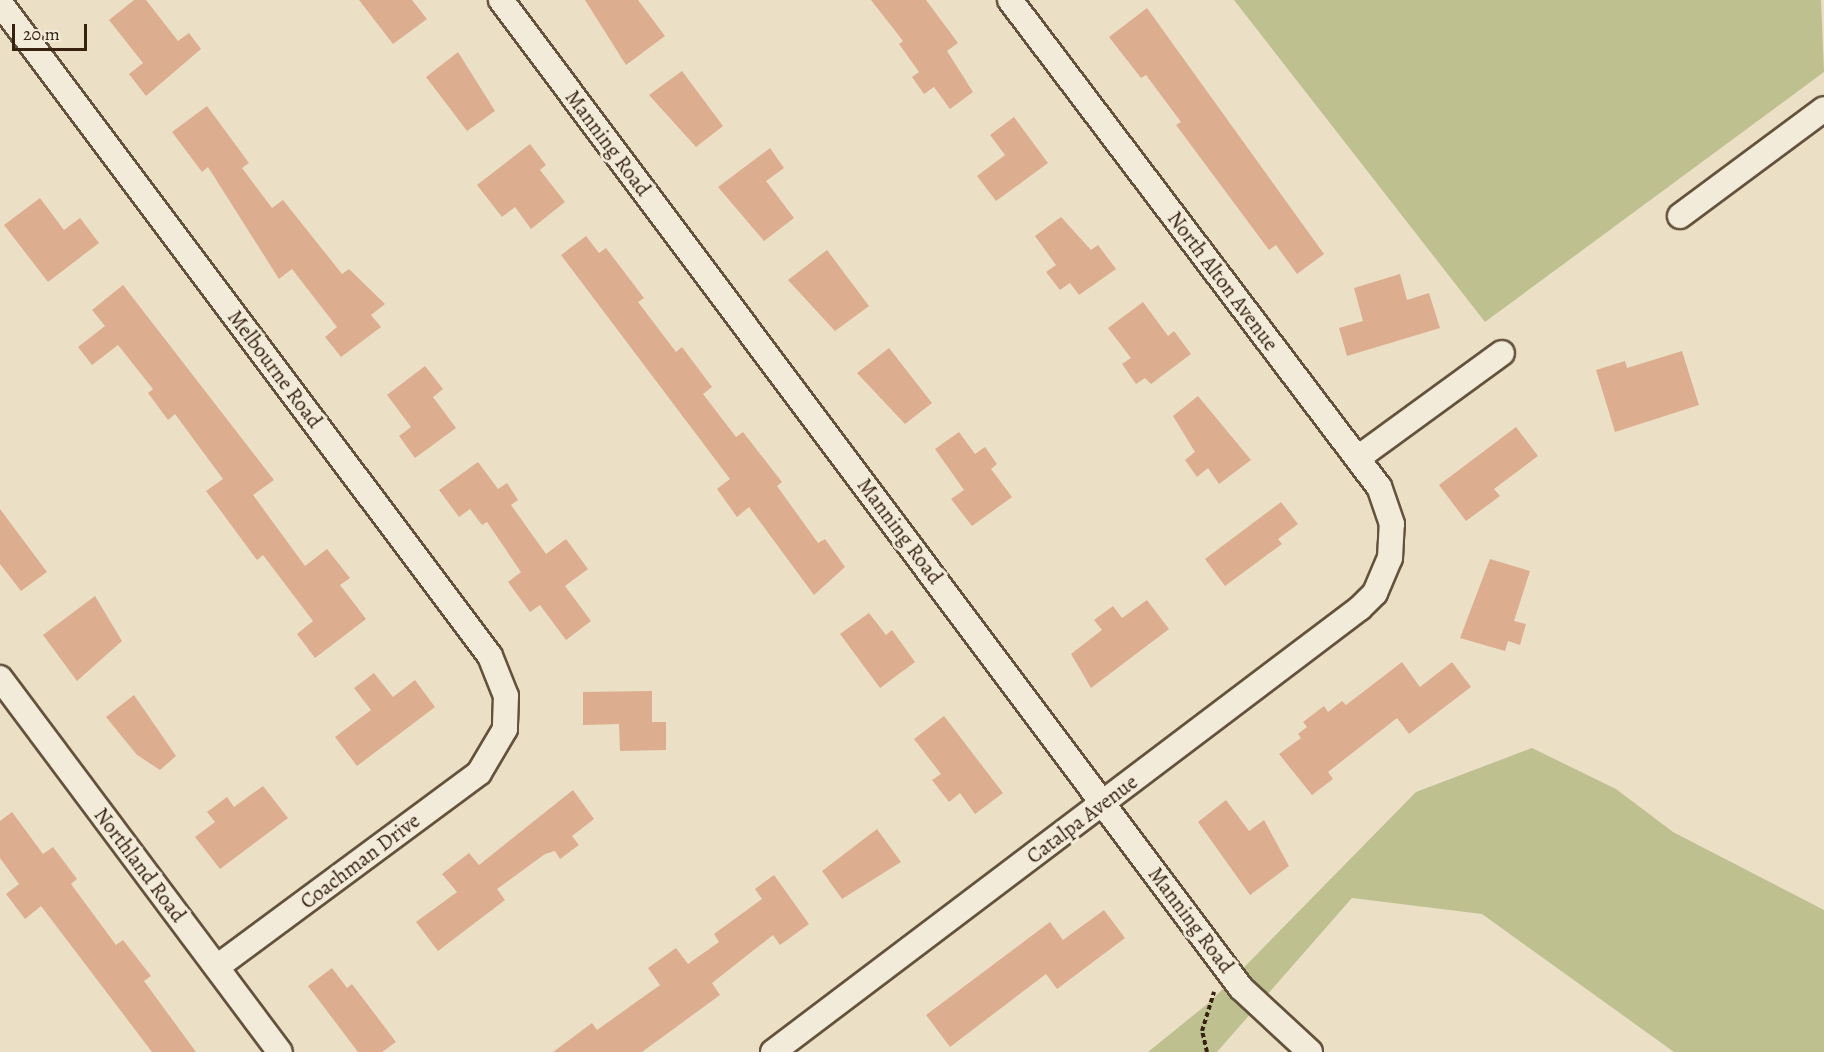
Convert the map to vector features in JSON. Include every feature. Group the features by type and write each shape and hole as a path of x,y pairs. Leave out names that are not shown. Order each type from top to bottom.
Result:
{"street":[{"name":"Manning Road","path":"501,0 1231,974 1276,1026 1310,1052"},
{"name":"North Alton Avenue","path":"1010,0 1379,487 1392,524 1383,578"},
{"name":"Melbourne Road","path":"0,3 490,656 508,708 496,749"},
{"path":"1680,216 1824,109"},
{"path":"1358,458 1502,353"},
{"name":"Catalpa Avenue","path":"773,1052 1360,608 1383,578"},
{"name":"Northland Road","path":"0,678 280,1052"},
{"name":"Coachman Drive","path":"217,968 479,773 496,749"}],"path":[{"path":"1207,1052 1202,1031 1215,991 1231,974"}],"green space":[{"path":"1234,0 1821,0 1824,72 1485,322"},
{"path":"1532,748 1616,789 1673,832 1824,910 1824,1052 1674,1052 1482,914 1352,898 1217,1052 1148,1052 1211,1001 1416,792"}],"building":[{"path":"134,0 146,0 178,41 189,33 201,49 146,96 129,74 143,63 109,20"},
{"path":"359,0 412,0 427,19 393,44"},
{"path":"585,0 638,0 665,36 626,65"},
{"path":"871,0 926,0 958,43 947,51 973,92 950,109 934,87 924,94 912,77 919,72 899,44 903,41"},
{"path":"1147,8 1324,254 1297,274 1276,245 1269,250 1176,125 1181,122 1146,75 1141,78 1109,37"},
{"path":"458,52 495,111 467,131 426,77"},
{"path":"682,71 723,126 696,147 649,95"},
{"path":"207,106 249,163 242,168 272,208 283,200 342,274 349,269 385,304 371,315 381,327 341,357 325,337 337,327 292,269 279,279 208,167 202,172 172,132"},
{"path":"1014,117 1048,163 996,201 977,176 1005,155 990,135"},
{"path":"530,144 546,165 540,170 565,202 531,229 515,207 502,217 477,185"},
{"path":"770,148 784,168 766,181 794,218 764,241 718,187"},
{"path":"40,198 64,230 80,218 99,243 48,282 4,225"},
{"path":"1061,217 1091,250 1098,245 1116,269 1079,295 1070,283 1060,290 1046,272 1056,265 1035,236"},
{"path":"586,236 599,253 606,248 644,298 638,302 676,352 682,347 712,387 703,394 736,437 743,432 782,482 777,486 818,543 825,539 845,567 814,595 749,507 737,517 717,489 730,479 561,255"},
{"path":"827,250 869,306 835,331 788,280"},
{"path":"1400,274 1407,300 1429,293 1440,328 1347,356 1339,328 1363,321 1354,288"},
{"path":"123,285 274,480 253,495 305,566 327,549 350,578 340,585 366,619 315,658 297,634 313,621 263,555 257,560 206,491 223,479 175,414 168,420 148,393 153,389 118,345 92,365 78,347 105,326 92,310"},
{"path":"1143,302 1168,336 1174,331 1191,354 1151,384 1145,378 1136,384 1122,364 1131,358 1108,328"},
{"path":"889,348 932,403 905,424 857,373"},
{"path":"1682,351 1699,405 1615,432 1596,370 1625,361 1627,368"},
{"path":"425,366 443,389 433,397 456,428 415,458 399,436 411,427 387,395"},
{"path":"1198,396 1251,460 1219,484 1208,468 1197,477 1185,460 1195,452 1173,416"},
{"path":"1516,427 1538,456 1494,489 1500,496 1466,521 1439,485"},
{"path":"959,432 975,454 985,447 997,464 991,469 1012,497 972,526 951,499 964,490 935,449"},
{"path":"478,462 498,489 507,483 518,500 511,505 546,554 566,539 588,569 565,586 591,621 566,640 540,605 530,612 508,582 521,572 487,522 482,525 470,509 459,517 439,490"},
{"path":"1281,502 1298,524 1278,539 1282,544 1225,586 1205,559"},
{"path":"0,509 47,572 21,591 0,564"},
{"path":"1490,559 1530,571 1514,621 1526,624 1520,645 1508,641 1505,651 1460,638"},
{"path":"95,596 122,641 77,681 43,635"},
{"path":"1147,600 1169,629 1091,688 1071,654 1102,630 1094,620 1113,606 1122,618"},
{"path":"869,613 886,635 892,630 915,662 880,688 840,634"},
{"path":"1402,662 1420,687 1452,662 1471,687 1409,734 1397,718 1328,772 1333,779 1312,795 1279,754 1301,738 1298,734 1307,727 1303,722 1324,706 1328,712 1342,701 1346,705"},
{"path":"374,673 393,697 415,680 435,707 357,766 335,737 371,710 354,688"},
{"path":"652,691 652,722 666,722 666,750 620,751 619,724 583,725 583,692"},
{"path":"134,695 176,756 160,770 137,755 106,717"},
{"path":"944,716 1003,793 975,814 960,793 949,802 932,780 941,774 914,739"},
{"path":"263,786 288,818 220,869 195,837 215,822 207,812 227,797 234,807"},
{"path":"573,790 594,819 572,836 579,845 560,859 555,851 545,854 497,889 505,900 438,951 416,922 457,892 442,874 469,853 479,865"},
{"path":"1226,800 1249,831 1264,820 1289,866 1250,895 1198,822"},
{"path":"12,812 43,854 53,847 77,879 71,884 116,945 123,940 151,976 144,981 196,1052 152,1052 41,906 25,919 6,894 19,884 0,858 0,821"},
{"path":"877,829 901,862 842,899 822,871"},
{"path":"774,875 809,924 780,945 773,935 712,983 720,995 642,1052 553,1052 592,1023 597,1030 660,985 648,968 676,948 688,964 719,942 714,934 762,899 755,889"},
{"path":"1104,910 1125,938 1057,989 1046,974 950,1047 926,1015 1050,922 1063,940"},
{"path":"332,968 347,988 352,984 396,1042 382,1052 358,1052 308,986"}]}
